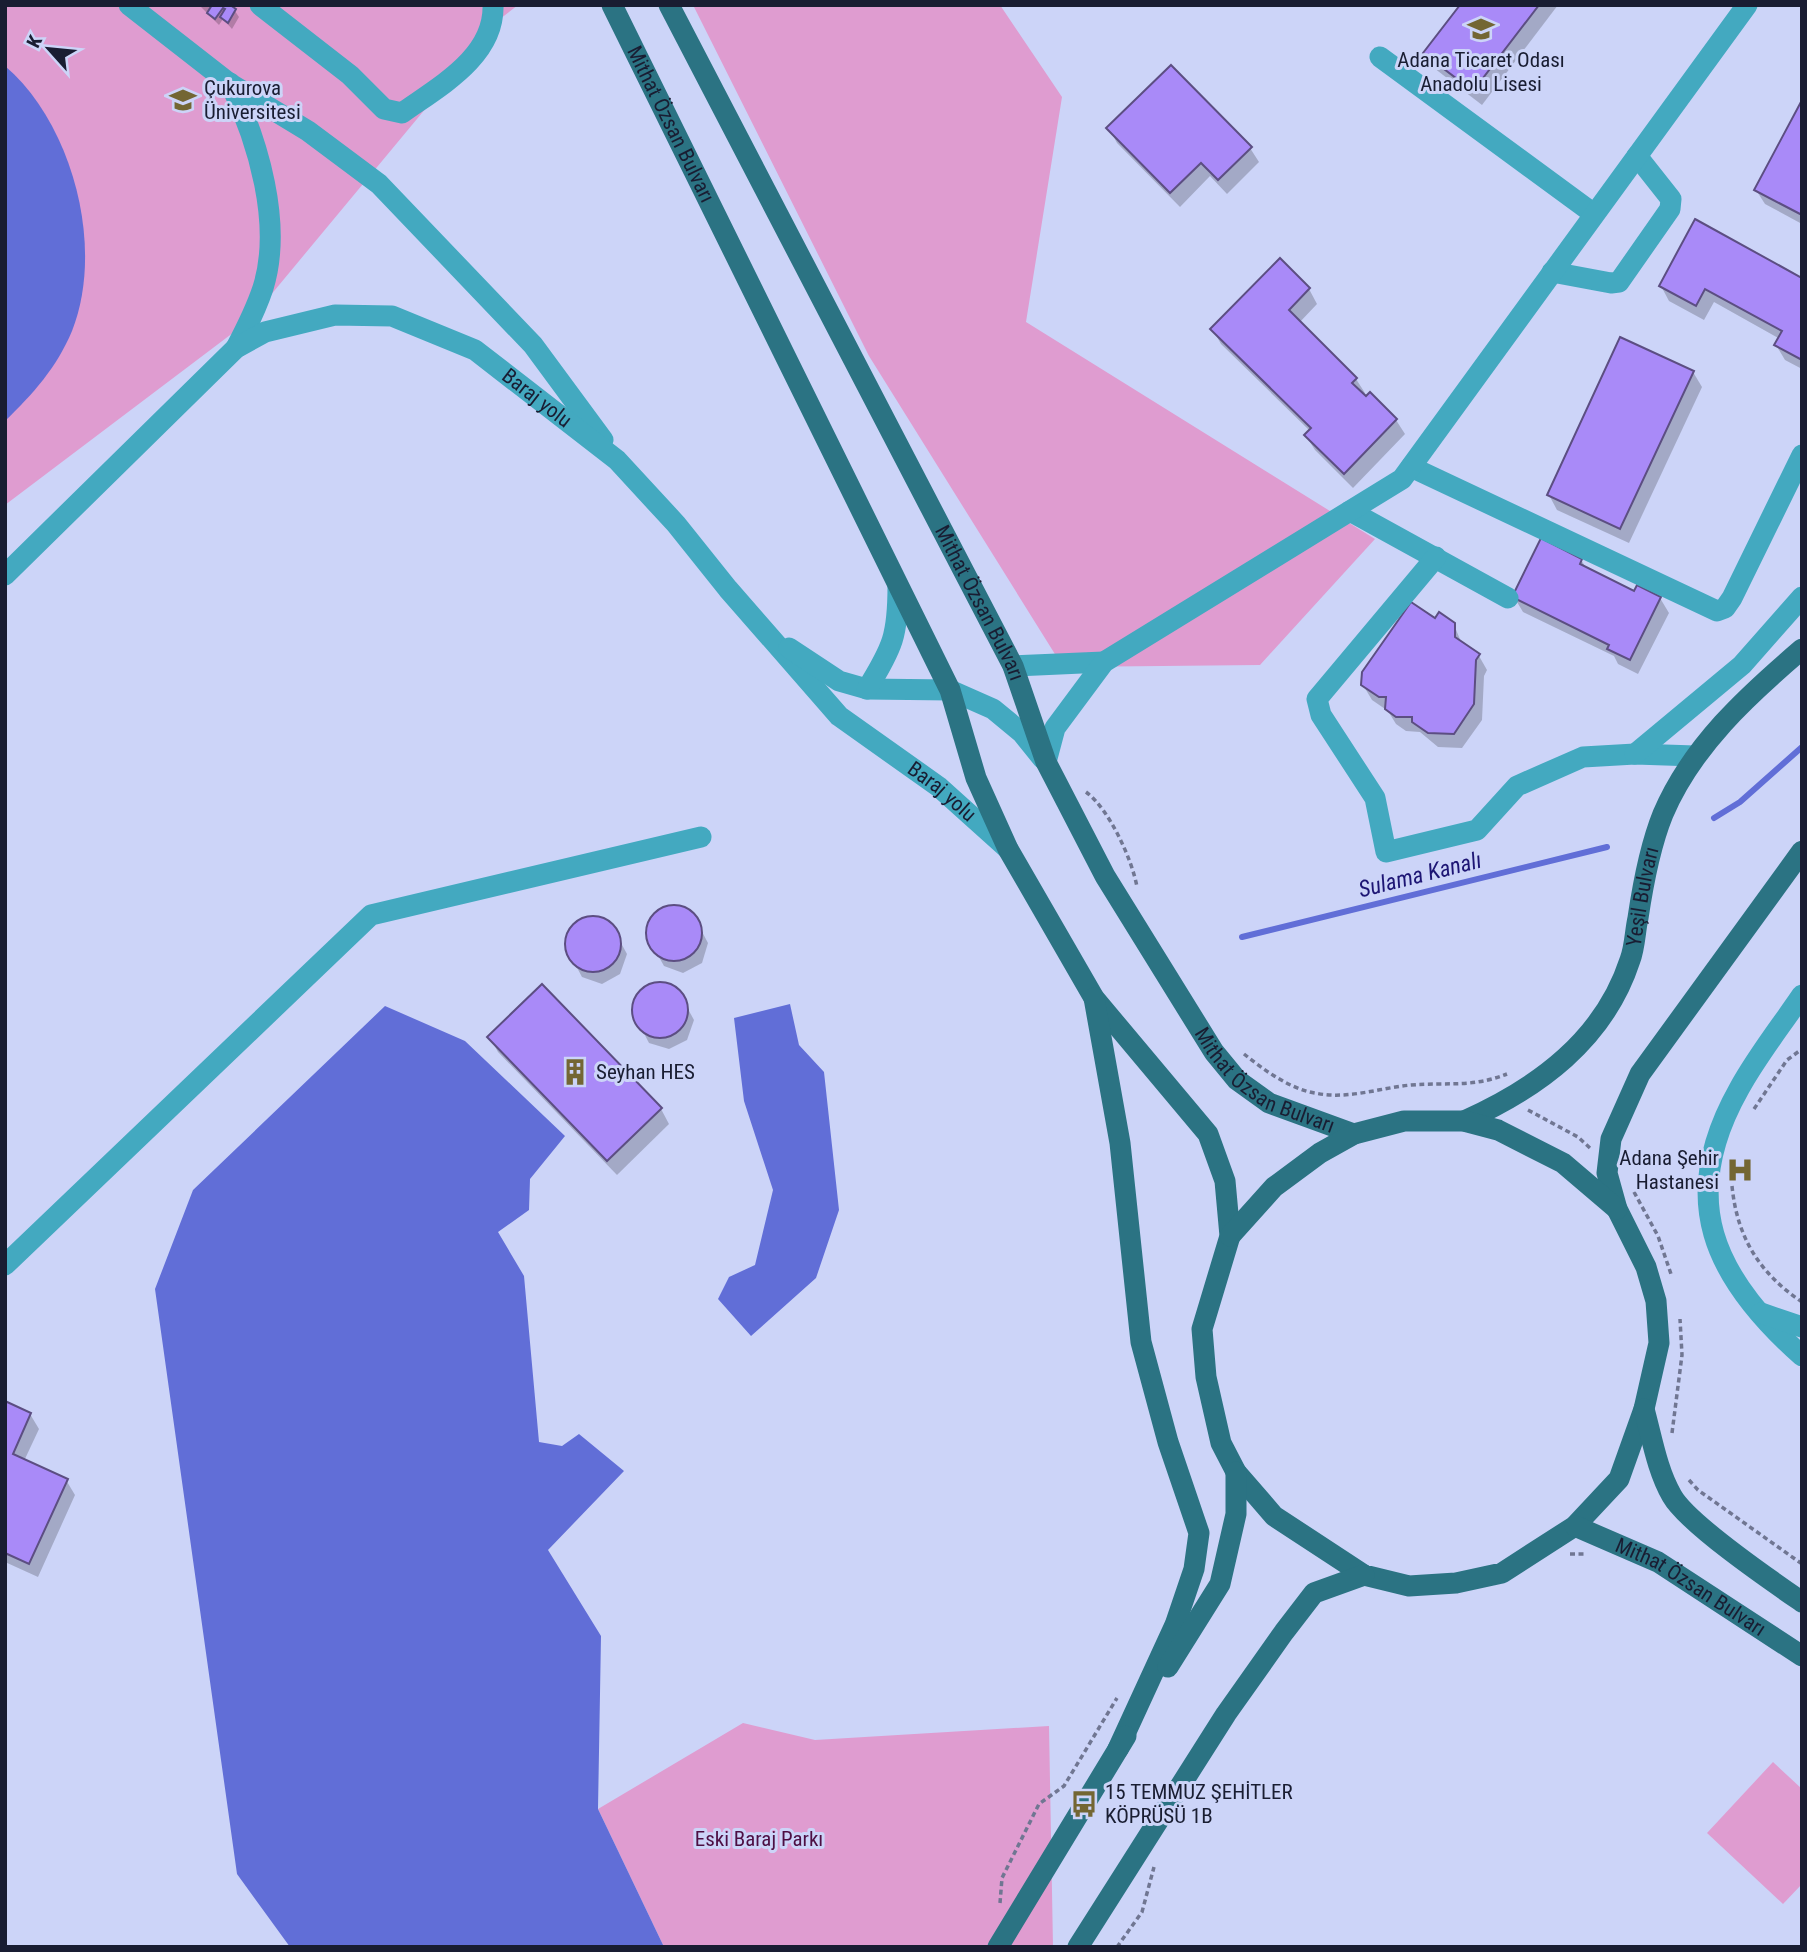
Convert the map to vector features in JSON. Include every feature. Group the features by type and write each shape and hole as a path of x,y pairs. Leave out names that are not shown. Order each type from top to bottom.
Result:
{"main road":[{"name":"Mithat Özsan Bulvarı","path":"612,5 950,690 976,778 1008,849 1094,998"},
{"name":"Mithat Özsan Bulvarı","path":"669,5 1013,666 1046,762 1105,876 1214,1052 1237,1080 1269,1103 1354,1134"},
{"name":"Yeşil Bulvarı","path":"1464,1121 1508,1101 1552,1072 1583,1044 1606,1011 1631,959 1642,891 1662,816 1695,757 1750,693 1802,649"},
{"path":"1094,998 1208,1134 1225,1181 1230,1236 1202,1329 1206,1377 1220,1443 1236,1472 1274,1516 1303,1538 1364,1575 1409,1586 1456,1583 1502,1573 1576,1526 1619,1479 1644,1409 1659,1343 1656,1301 1646,1267 1617,1209 1607,1173 1611,1139 1640,1074 1802,851"},
{"path":"1094,998 1120,1143 1141,1342 1168,1442 1199,1532 1194,1569 1175,1625 1118,1749"},
{"path":"1230,1236 1274,1187 1354,1134 1404,1121 1464,1121 1498,1130 1563,1163 1617,1209"},
{"path":"1644,1409 1660,1470 1673,1498 1765,1576 1802,1602"},
{"path":"998,1947 1220,1584 1236,1514 1236,1472"},
{"name":"Mithat Özsan Bulvarı","path":"1576,1526 1658,1562 1797,1649"},
{"path":"1078,1947 1226,1714 1283,1632 1314,1593 1364,1575"}],"street":[{"path":"129,5 229,83 308,131 379,184 533,345 617,460"},
{"path":"261,5 350,75 384,109 402,113 461,70 485,41 493,5"},
{"path":"1046,762 1055,728 1104,662 1402,479 1747,5"},
{"path":"1380,57 1594,214"},
{"path":"229,83 248,121 258,153 270,229 264,285 236,348"},
{"path":"1552,272 1611,284 1619,282 1670,209 1671,199 1637,156"},
{"name":"Baraj yolu","path":"5,575 236,348 265,332 335,316 392,316 475,350 617,460 676,524 839,716 939,787 1008,849"},
{"path":"1411,467 1717,611 1725,608 1732,598 1802,455"},
{"path":"1350,511 1508,598"},
{"path":"1436,557 1317,699 1321,715 1375,798 1386,852 1477,830 1517,786 1583,757 1635,754 1695,757"},
{"path":"867,689 886,658 898,626 898,586"},
{"path":"1635,754 1742,666 1802,597"},
{"path":"767,634 839,681 867,689 950,690 993,709 1022,733 1046,762"},
{"path":"1013,666 1104,662"},
{"path":"5,1265 371,915 701,837"},
{"path":"1802,996 1740,1087 1724,1119 1707,1171 1711,1235 1735,1282 1777,1334 1802,1356"},
{"path":"1760,1313 1802,1327"},
{"path":"1765,1576 1802,1592"}],"path":[{"path":"1077,785 1098,801 1134,868 1138,894"},
{"path":"1237,1047 1271,1074 1313,1093 1341,1096 1408,1086 1471,1085 1518,1069"},
{"path":"1751,1113 1787,1060 1802,1049"},
{"path":"1471,1085 1578,1138 1608,1164"},
{"path":"1732,1173 1735,1214 1745,1241 1773,1282 1802,1302"},
{"path":"1559,1559 1571,1554 1592,1554"},
{"path":"1000,1907 1002,1878 1039,1804 1064,1786 1122,1690"},
{"path":"1117,1947 1142,1912 1156,1859"}],"green space":[{"path":"5,5 518,5 500,19 250,320 5,505"},
{"path":"693,5 1000,5 1062,97 1026,322 1375,539 1260,665 1063,667 869,356"},
{"name":"Eski Baraj Parkı","path":"743,1723 815,1740 1049,1726 1053,1947 664,1947 598,1809"},
{"path":"1773,1762 1802,1789 1802,1884 1783,1904 1707,1833"}],"water":[{"path":"5,66 29,91 49,120 65,153 83,226 85,263 81,298 66,344 43,379 5,421"},
{"path":"790,1004 799,1045 824,1072 839,1210 816,1278 751,1336 718,1299 729,1277 755,1265 773,1190 744,1101 734,1018"},
{"path":"385,1006 465,1041 565,1136 530,1179 529,1210 498,1232 524,1276 539,1442 562,1446 579,1434 624,1471 548,1550 601,1636 598,1809 664,1947 290,1947 237,1874 155,1289 193,1190"}],"building":[{"path":"212,5 230,5 236,9 228,23 220,17 225,9 223,8 215,19 207,13"},
{"name":"Adana Ticaret Odası Anadolu Lisesi","path":"1460,5 1539,5 1473,91 1423,53"},
{"path":"1171,65 1252,147 1218,180 1201,163 1170,193 1106,128"},
{"path":"1802,100 1802,215 1754,190"},
{"path":"1695,219 1802,278 1802,360 1774,345 1782,331 1705,289 1696,306 1659,286"},
{"path":"1280,258 1310,288 1289,310 1357,378 1352,383 1366,396 1370,392 1397,419 1344,474 1304,435 1311,428 1210,329"},
{"path":"1620,337 1694,371 1620,529 1547,495"},
{"path":"1541,538 1582,559 1580,564 1634,591 1637,585 1661,597 1630,660 1607,649 1609,645 1512,597"},
{"path":"1411,602 1435,618 1439,612 1455,623 1455,637 1480,654 1476,660 1474,704 1454,734 1428,733 1412,722 1412,717 1396,717 1385,709 1386,697 1379,697 1361,685 1362,672"},
{"path":"674,905 694,913 702,933 694,953 674,961 654,953 646,933 654,913"},
{"path":"593,916 608,921 616,929 621,944 616,959 608,967 593,972 578,967 570,959 565,944 570,929 578,921"},
{"path":"660,982 680,990 688,1010 680,1030 660,1038 640,1030 632,1010 640,990"},
{"name":"Seyhan HES","path":"542,984 662,1108 607,1161 487,1037"},
{"path":"5,1401 31,1413 13,1454 68,1479 29,1564 5,1553"}],"waterway":[{"name":"Sulama Kanalı","path":"1714,818 1740,802 1802,747"},
{"name":"Sulama Kanalı","path":"1242,937 1607,847"}],"place":[{"name":"Adana Ticaret Odası Anadolu Lisesi","path":"1481,29"},
{"name":"Çukurova Üniversitesi","path":"183,100"},
{"name":"Seyhan HES","path":"575,1072"},
{"name":"Adana Şehir Hastanesi","path":"1740,1170"},
{"name":"15 TEMMUZ ŞEHİTLER KÖPRÜSÜ 1B","path":"1084,1804"}]}
